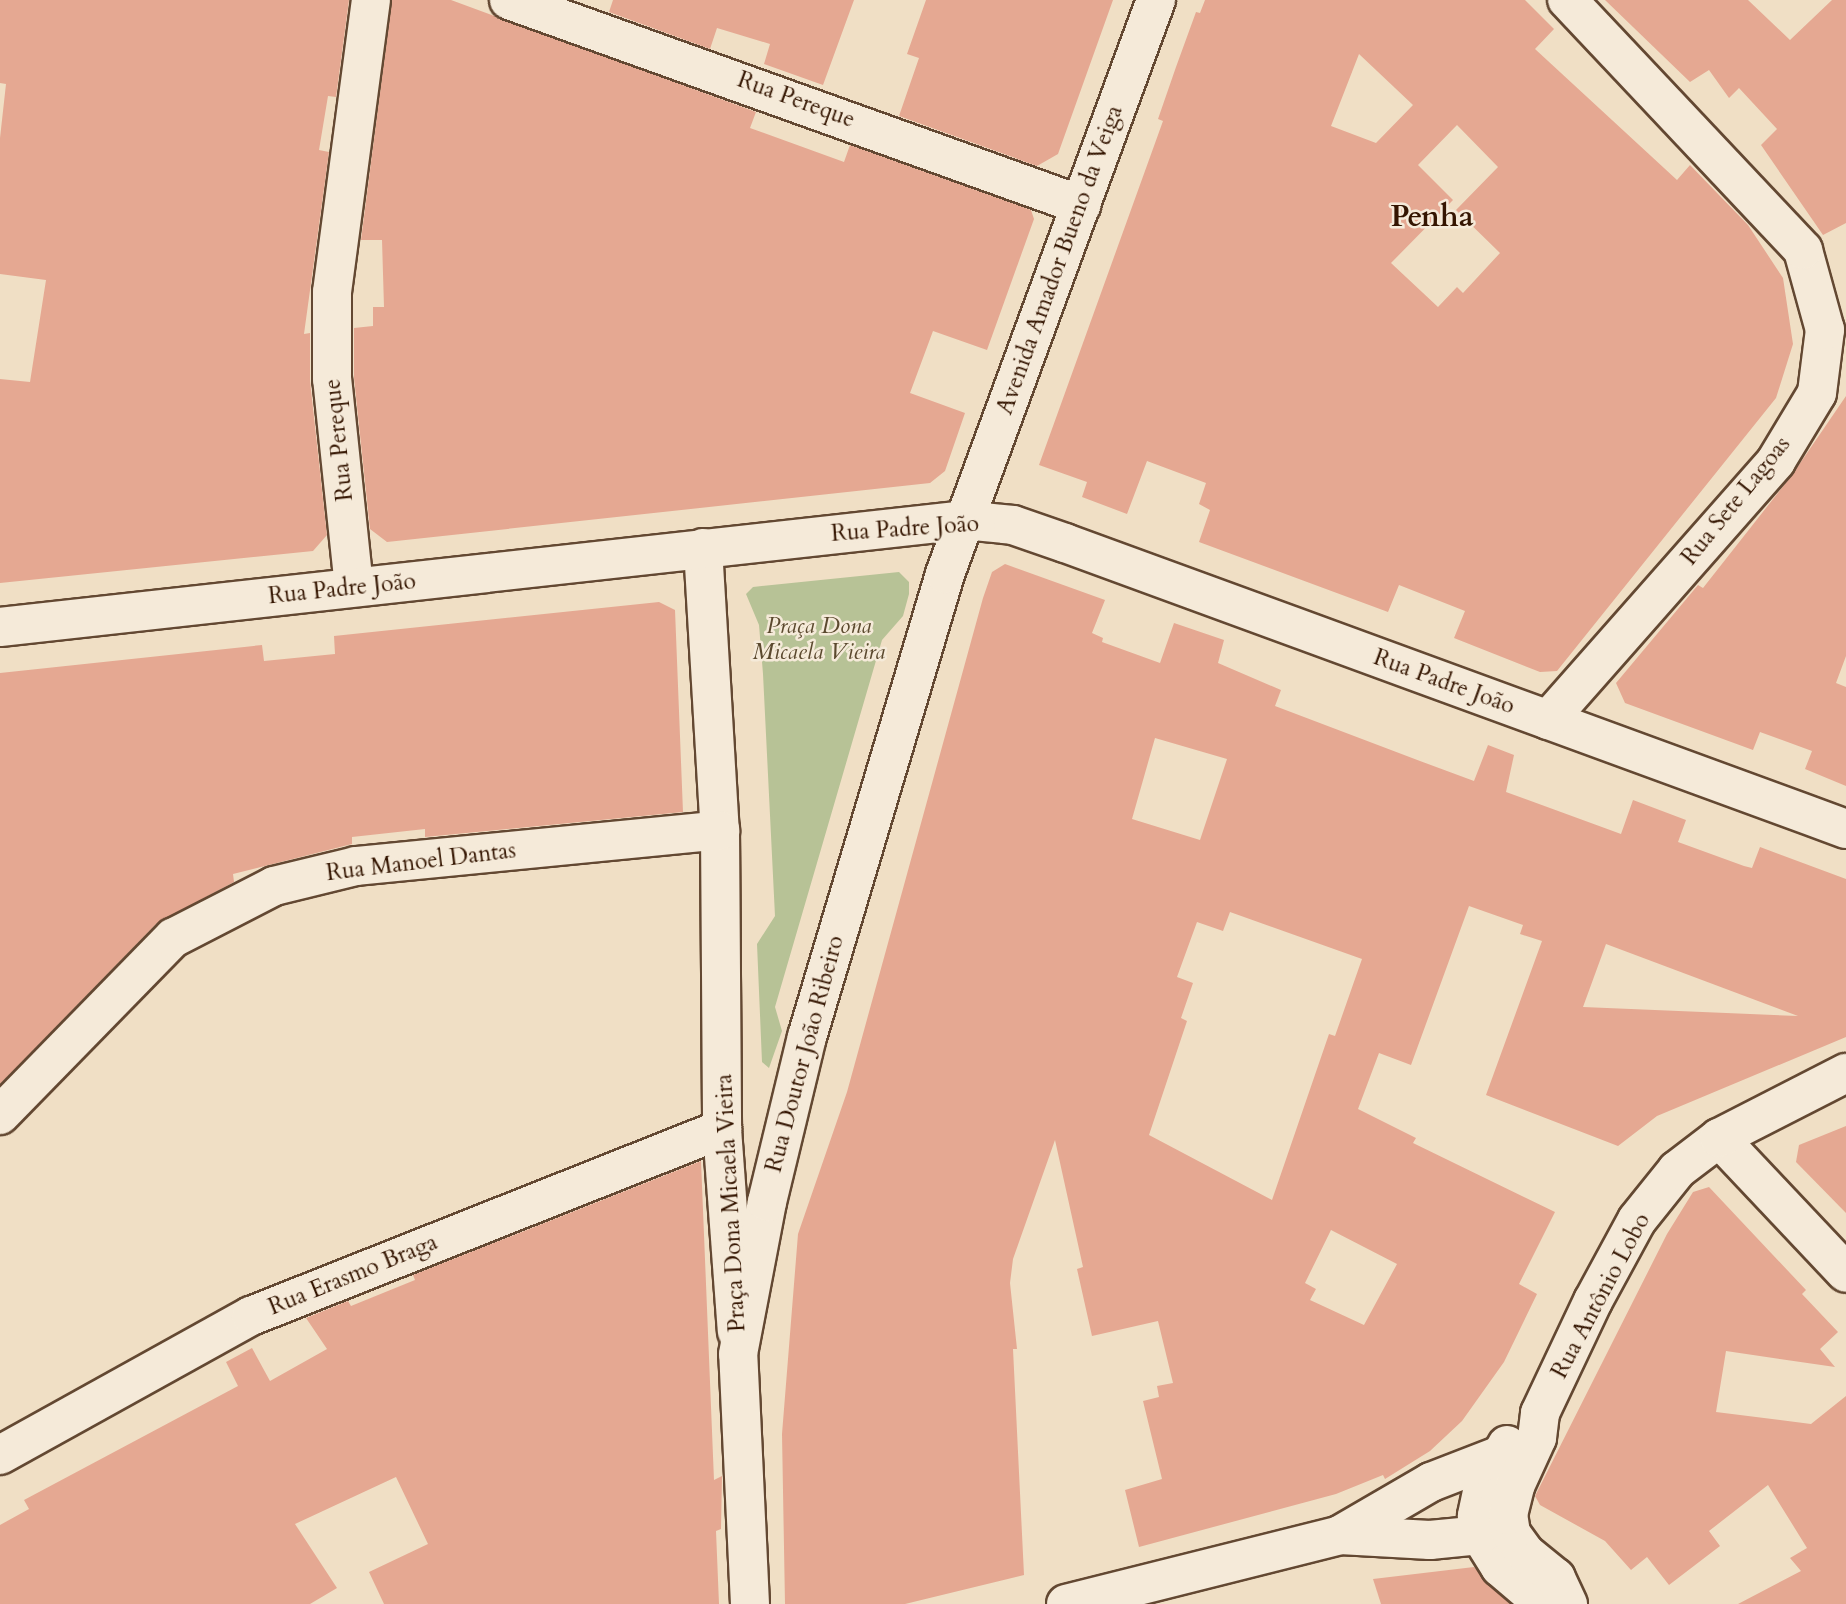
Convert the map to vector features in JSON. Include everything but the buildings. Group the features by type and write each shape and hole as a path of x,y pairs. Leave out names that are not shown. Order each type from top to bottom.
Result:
{"street":[{"name":"Rua Pereque","path":"354,587 332,379 332,292 371,0"},
{"name":"Rua Pereque","path":"509,0 1081,205"},
{"name":"Avenida Amador Bueno da Veiga","path":"964,520 1156,0"},
{"name":"Rua Sete Lagoas","path":"1548,720 1776,461 1817,393 1825,330 1804,250 1567,0"},
{"name":"Rua Padre João","path":"0,627 964,520 1013,526 1065,543 1846,829"},
{"name":"Rua Doutor João Ribeiro","path":"750,1604 738,1354 767,1202 807,1037 964,520"},
{"name":"Praça Dona Micaela Vieira","path":"703,548 720,830 722,1129 738,1354"},
{"name":"Rua Manoel Dantas","path":"0,1115 173,938 274,886 369,865 720,830"},
{"name":"Rua Antônio Lobo","path":"1540,1413 1637,1220 1677,1170 1719,1138 1846,1073"},
{"name":"Rua Erasmo Braga","path":"0,1454 251,1316 722,1129"},
{"path":"1719,1138 1846,1273"},
{"path":"1540,1413 1519,1430 1498,1456 1483,1488 1477,1516 1480,1535 1500,1567 1535,1597 1566,1602"},
{"path":"1540,1413 1537,1438 1515,1486 1508,1515 1511,1533 1526,1554 1556,1578 1566,1602"},
{"path":"1066,1604 1339,1535 1431,1482 1498,1456"},
{"path":"1339,1535 1430,1540 1480,1535"}],"green space":[{"name":"Praça Dona Micaela Vieira","path":"899,572 909,582 909,594 903,616 882,640 775,1007 782,1031 769,1068 762,1062 757,944 775,916 759,625 746,594 753,587"}],"district":[{"name":"Penha","path":"1432,217"}]}
